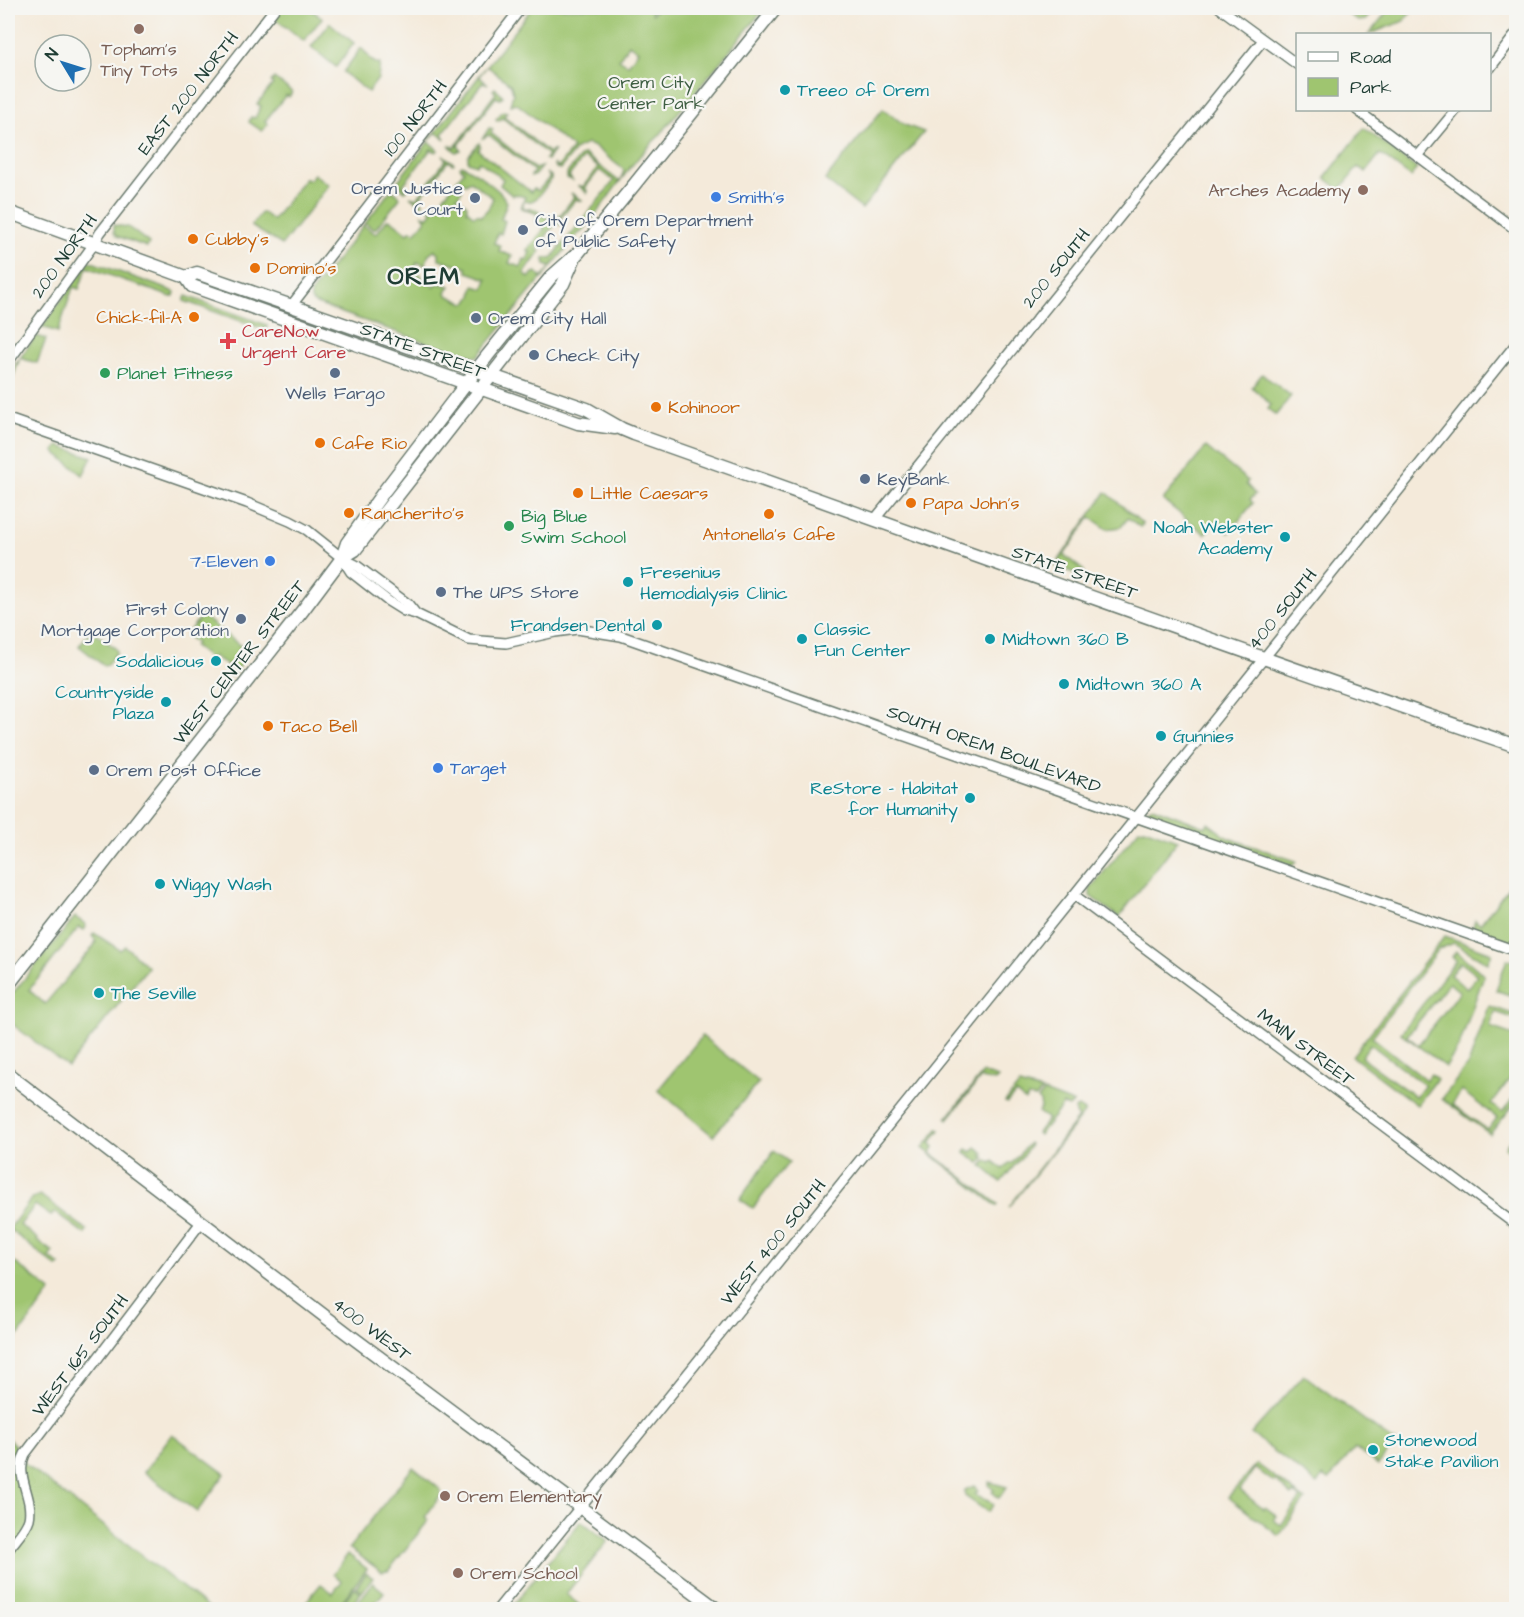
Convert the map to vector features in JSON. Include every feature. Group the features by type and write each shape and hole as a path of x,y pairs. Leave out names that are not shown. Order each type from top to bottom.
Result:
{"main road":[{"path":"578,253 684,125 776,8"},
{"name":"STATE STREET","path":"8,212 186,277 192,286 465,385 578,423 622,429"},
{"name":"WEST CENTER STREET","path":"8,985 342,558 347,543 465,385 551,277 578,253"},
{"name":"WEST CENTER STREET","path":"342,558 355,550 563,284 578,253"},
{"name":"STATE STREET","path":"186,277 197,273 477,370 587,409 622,429 971,555 1516,746"},
{"path":"260,311 291,306"},
{"name":"400 WEST","path":"8,1074 579,1508 718,1610"}],"street":[{"name":"EAST 200 NORTH","path":"149,171 275,8"},
{"name":"100 NORTH","path":"291,306 521,8"},
{"path":"1220,8 1296,64"},
{"path":"1491,67 1516,34"},
{"name":"200 SOUTH","path":"875,519 1263,40"},
{"path":"1357,111 1516,230"},
{"path":"1418,156 1455,111"},
{"name":"200 NORTH","path":"8,362 100,233 149,171"},
{"name":"400 SOUTH","path":"1074,895 1516,344"},
{"name":"SOUTH OREM BOULEVARD","path":"8,419 247,503 300,526 342,558 351,572 381,596 404,611 469,640 492,644 577,629 621,636 1516,951"},
{"name":"MAIN STREET","path":"1074,895 1516,1226"},
{"name":"WEST 400 SOUTH","path":"497,1610 1074,895"},
{"name":"WEST 165 SOUTH","path":"8,1550 29,1519 29,1507 21,1472 21,1462 25,1454 202,1221"}],"green space":[{"path":"282,8 309,8 322,18 304,41 274,18"},
{"name":"Orem City Center Park","path":"532,8 655,8 652,14 656,8 765,8 621,180 624,170 595,147 587,144 577,148 560,169 556,168 553,164 558,167 573,148 516,103 510,105 513,94 511,85 487,66","holes":["629,44 638,51 628,65 619,59"]},
{"path":"1340,8 1367,8 1372,11 1366,20 1358,21"},
{"path":"1390,8 1405,8 1411,12 1404,21 1370,33"},
{"path":"330,23 354,43 336,67 311,47"},
{"path":"361,48 371,60 380,64 378,79 368,92 343,72"},
{"path":"479,76 488,84 483,82 442,134 445,139 436,132"},
{"path":"274,78 292,92 289,97 286,95 265,121 268,124 262,131 249,122 251,117 255,118 261,106 257,104 273,84 271,82"},
{"path":"495,88 503,96 500,99 496,97 458,146 461,150 456,152 449,145 455,147 496,93 493,90"},
{"path":"883,109 905,125 924,132 862,209 825,180"},
{"path":"503,111 507,112 504,116 549,153 554,150 547,160 545,159 548,155 503,118 497,121 496,119"},
{"path":"489,128 493,129 491,133 535,169 541,167 534,176 531,176 534,171 489,135 483,138"},
{"path":"1364,128 1417,169 1411,177 1380,154 1366,172 1358,167 1340,190 1325,178"},
{"path":"429,141 438,150 436,152 431,149 403,185 407,190 405,191 396,183"},
{"path":"479,143 478,150 531,192 534,188 538,191 550,177 546,173 551,176 540,195 533,201 524,201 522,208 535,209 549,220 553,215 559,217 574,197 571,193 582,200 576,199 560,219 563,222 562,225 556,223 537,248 540,252 524,273 529,278 537,272 542,278 477,357 445,349 314,303 311,300 311,293 363,225 376,234 387,220 391,220 408,233 411,230 415,233 426,220 423,215 428,217 432,212 429,207 434,209 464,171 460,167 462,165 500,192 507,202 501,219 505,221 501,234 498,233 494,243 501,246 499,251 512,256 509,263 521,267 530,252 527,251 545,228 536,221 538,214 521,208 525,197 514,194 513,196 500,185 503,179 479,161 476,165 468,162 468,156","holes":["462,181 466,184 470,181 493,198 488,209 481,216 477,214 474,216 467,210 467,205 457,197 462,190 458,186","434,250 439,253 439,259 465,267 467,272 487,279 484,289 474,286 472,296 468,302 464,303 447,295 446,292 450,286 437,283 435,287 432,286 433,282 423,281 421,275 414,272 417,262 425,265 429,254"]},
{"path":"584,154 620,182 583,231 551,267 545,265 544,259 551,259 614,181 599,170 585,188 587,193 578,185 583,187 598,167 584,157 569,176 572,180 567,178 567,173"},
{"path":"443,155 454,163 448,161 419,199 423,203 421,205 410,196 417,198 446,160"},
{"path":"314,174 329,185 282,245 251,226 262,212 273,220 305,178 309,180"},
{"path":"391,190 400,198 373,229 365,223"},
{"path":"114,225 128,227 149,243 147,247 117,236 114,232"},
{"path":"89,261 175,292 174,296 171,297 87,267 79,289 73,287 58,332 42,327"},
{"path":"186,296 267,325 267,328 264,329 184,301"},
{"path":"35,337 46,339 37,363 20,358"},
{"path":"20,358 8,391 8,375"},
{"path":"1262,374 1291,396 1276,415 1268,409 1271,405 1252,387"},
{"path":"59,446 92,457 83,475 54,451"},
{"path":"1206,447 1248,481 1246,484 1255,494 1250,500 1253,503 1229,533 1215,522 1205,534 1163,500"},
{"path":"1106,492 1143,524 1140,527 1128,518 1121,527 1107,529 1090,517 1064,555 1084,571 1082,576 1055,566"},
{"path":"202,615 249,653 232,676 227,675 230,671 226,668 228,666 213,656 210,659 194,646 196,643 186,635"},
{"path":"91,631 116,649 117,652 107,665 104,666 79,646"},
{"path":"1152,807 1205,827 1208,823 1228,838 1296,861 1292,866 1153,816 1148,810"},
{"path":"1144,828 1178,840 1119,917 1090,896 1090,889 1139,829"},
{"path":"1516,878 1516,944 1472,929 1475,920 1480,924"},
{"path":"75,917 86,927 84,930 79,927 29,990 45,1004 93,947 96,941 92,936 94,933 120,950 125,946 148,967 68,1067 8,1021 8,999"},
{"path":"1445,936 1492,953 1488,963 1454,943 1439,949 1372,1037 1426,1080 1431,1074 1437,1079 1417,1105 1352,1056","holes":["1370,1044 1425,1085 1416,1097 1361,1057"]},
{"path":"1456,951 1484,975 1459,1046 1446,1067 1401,1033 1456,960 1452,957","holes":["1460,962 1477,975 1467,989 1450,975","1449,983 1460,992 1418,1045 1407,1036"]},
{"path":"1507,959 1516,962 1516,995 1496,990"},
{"path":"1489,1006 1516,1015 1516,1019 1495,1012 1490,1027 1516,1036 1516,1071 1491,1104 1502,1112 1516,1095 1516,1102 1490,1134 1442,1099 1469,1063","holes":["1462,1091 1497,1118 1488,1130 1452,1104"]},
{"path":"702,1036 759,1082 713,1136 658,1090"},
{"path":"983,1073 998,1078 995,1081 981,1078 948,1119 947,1118"},
{"path":"1019,1085 1042,1091 1036,1098 1028,1097 1025,1101 1016,1093 1007,1103 1005,1102"},
{"path":"1044,1092 1073,1103 1069,1107 1063,1105 1039,1135 1037,1133 1048,1119 1038,1112 1041,1108 1038,1100"},
{"path":"1078,1107 1085,1112 1009,1207 1078,1118 1075,1109"},
{"path":"938,1129 940,1130 930,1143 934,1147 931,1153 998,1204 997,1206 923,1148"},
{"path":"1516,1133 1516,1156 1505,1147"},
{"path":"1029,1143 1028,1149 1001,1182 982,1166 987,1160 991,1163 993,1161 1003,1169 1012,1163"},
{"path":"976,1147 984,1153 982,1155 985,1158 980,1163 965,1152 967,1149 972,1152"},
{"path":"774,1151 789,1162 753,1208 740,1199"},
{"path":"40,1195 87,1230 85,1234 55,1212 51,1216 35,1205 20,1225 53,1252 49,1257 60,1265 57,1267 9,1229 32,1198"},
{"path":"8,1257 51,1291 8,1350"},
{"path":"1304,1375 1395,1443 1378,1465 1355,1448 1329,1480 1323,1476 1318,1484 1251,1434"},
{"path":"172,1434 225,1474 197,1512 144,1472"},
{"path":"8,1439 16,1446 24,1463 210,1609 8,1609"},
{"path":"1257,1464 1305,1500 1279,1536 1228,1497","holes":["1255,1468 1274,1482 1275,1480 1292,1496 1294,1493 1301,1498 1281,1525 1274,1520 1277,1516 1265,1507 1263,1509 1240,1490"]},
{"path":"413,1467 441,1490 441,1495 425,1517 429,1520 388,1571 382,1572 349,1548"},
{"path":"989,1482 1007,1487 999,1498 992,1492 994,1490 989,1486"},
{"path":"974,1486 978,1491 975,1494 994,1504 988,1512 965,1496 965,1490"},
{"path":"581,1521 608,1541 566,1594 584,1609 510,1609"},
{"path":"348,1554 367,1569 343,1600 354,1588 361,1593 351,1606 355,1609 300,1609 321,1584 333,1593 342,1581 333,1574"},
{"path":"366,1573 373,1578 362,1592 356,1587"},
{"path":"373,1583 384,1592 370,1609 358,1602"}],"place":[{"name":"Topham's Tiny Tots","path":"139,29"},
{"name":"Treeo of Orem","path":"785,90"},
{"name":"Arches Academy","path":"1363,190"},
{"name":"Smith's","path":"716,197"},
{"name":"Orem Justice Court","path":"475,198"},
{"name":"City of Orem Department of Public Safety","path":"523,230"},
{"name":"Cubby's","path":"193,239"},
{"name":"Domino's","path":"255,268"},
{"name":"Chick-fil-A","path":"194,317"},
{"name":"Orem City Hall","path":"476,318"},
{"name":"CareNow Urgent Care","path":"228,341"},
{"name":"Check City","path":"534,355"},
{"name":"Planet Fitness","path":"105,373"},
{"name":"Wells Fargo","path":"335,373"},
{"name":"Kohinoor","path":"656,407"},
{"name":"Cafe Rio","path":"320,443"},
{"name":"KeyBank","path":"865,479"},
{"name":"Little Caesars","path":"578,493"},
{"name":"Papa John's","path":"911,503"},
{"name":"Rancherito's","path":"349,513"},
{"name":"Antonella's Cafe","path":"769,514"},
{"name":"Big Blue Swim School","path":"509,526"},
{"name":"Noah Webster Academy","path":"1285,537"},
{"name":"7-Eleven","path":"270,561"},
{"name":"Fresenius Hemodialysis Clinic","path":"628,582"},
{"name":"The UPS Store","path":"441,592"},
{"name":"First Colony Mortgage Corporation","path":"241,619"},
{"name":"Frandsen Dental","path":"657,625"},
{"name":"Classic Fun Center","path":"802,639"},
{"name":"Midtown 360 B","path":"990,639"},
{"name":"Sodalicious","path":"216,661"},
{"name":"Midtown 360 A","path":"1064,684"},
{"name":"Countryside Plaza","path":"166,702"},
{"name":"Taco Bell","path":"268,726"},
{"name":"Gunnies","path":"1161,736"},
{"name":"Target","path":"438,768"},
{"name":"Orem Post Office","path":"94,770"},
{"name":"ReStore - Habitat for Humanity","path":"970,798"},
{"name":"Wiggy Wash","path":"160,884"},
{"name":"The Seville","path":"99,993"},
{"name":"Stonewood Stake Pavilion","path":"1373,1450"},
{"name":"Orem Elementary","path":"445,1496"},
{"name":"Orem School","path":"458,1573"}],"district":[{"name":"OREM","path":"424,276"}]}
